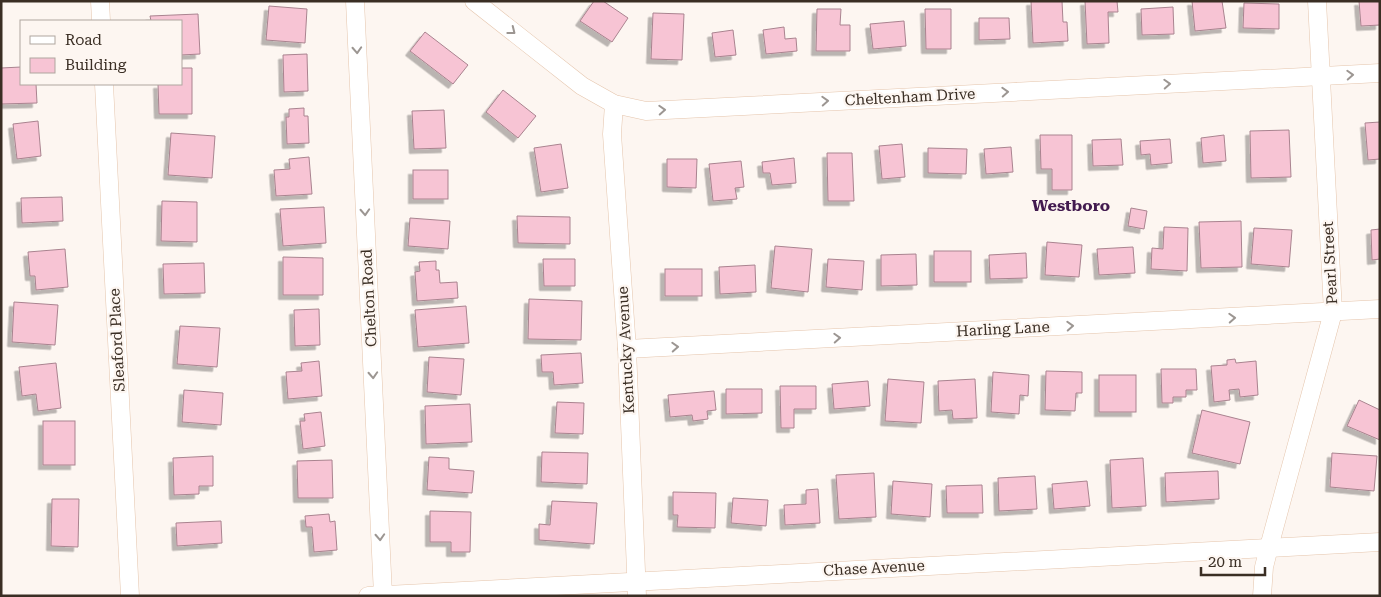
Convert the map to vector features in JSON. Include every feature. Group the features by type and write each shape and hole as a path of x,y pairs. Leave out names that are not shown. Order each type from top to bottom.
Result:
{"street":[{"path":"100,1 101,20"},
{"name":"Chelton Road","path":"355,1 376,595"},
{"name":"Cheltenham Drive","path":"474,1 582,86 614,104 646,111 1380,73"},
{"name":"Pearl Street","path":"1262,596 1268,547 1333,312 1317,1"},
{"name":"Sleaford Place","path":"104,85 130,596"},
{"name":"Kentucky Avenue","path":"614,104 612,134 626,349 637,589"},
{"name":"Harling Lane","path":"626,349 1380,310"},
{"name":"Chase Avenue","path":"376,595 637,589 1268,547 1380,542"}],"building":[{"path":"594,1 603,1 628,18 612,42 580,21"},
{"path":"1031,1 1062,1 1063,22 1067,22 1068,41 1033,43"},
{"path":"1085,1 1117,1 1118,12 1108,12 1109,43 1087,44"},
{"path":"1192,1 1222,1 1226,28 1195,31"},
{"path":"1359,1 1380,1 1380,25 1361,26"},
{"path":"1244,3 1279,4 1279,29 1243,28"},
{"path":"269,6 307,9 305,43 266,40"},
{"path":"1173,7 1174,34 1142,35 1141,9"},
{"path":"817,9 841,9 840,25 850,25 850,51 816,51"},
{"path":"925,9 951,9 951,49 926,49"},
{"path":"653,13 684,14 682,60 651,59"},
{"path":"198,14 200,54 182,55 182,20 151,20 150,16"},
{"path":"979,18 1009,18 1010,39 979,40"},
{"path":"904,21 906,46 873,49 870,24"},
{"path":"784,27 785,39 796,38 797,51 766,54 763,30"},
{"path":"733,30 736,55 715,57 712,33"},
{"path":"425,32 468,65 453,84 410,51"},
{"path":"307,54 308,91 284,92 283,55"},
{"path":"20,67 20,85 36,85 37,103 1,104 1,68"},
{"path":"182,68 192,68 192,114 159,114 158,85 182,85"},
{"path":"503,90 536,116 518,138 486,112"},
{"path":"304,108 304,116 308,116 309,143 287,144 286,117 289,117 289,109"},
{"path":"444,110 446,148 414,149 412,111"},
{"path":"38,121 41,156 17,159 13,124"},
{"path":"1380,122 1380,159 1368,160 1365,123"},
{"path":"1289,130 1291,177 1251,178 1250,131"},
{"path":"171,133 215,136 212,178 168,175"},
{"path":"1040,135 1072,135 1072,190 1052,190 1052,169 1041,169"},
{"path":"1224,135 1226,161 1203,163 1201,138"},
{"path":"1121,139 1123,165 1093,166 1092,140"},
{"path":"1170,139 1172,163 1151,165 1150,154 1141,155 1140,141"},
{"path":"561,144 568,188 541,192 534,148"},
{"path":"902,144 905,177 882,179 879,146"},
{"path":"1011,147 1013,172 986,174 984,149"},
{"path":"928,148 967,149 966,174 928,173"},
{"path":"827,153 852,153 854,201 828,201"},
{"path":"309,157 312,194 276,196 274,170 290,169 289,159"},
{"path":"794,158 796,183 772,185 770,173 763,173 762,162"},
{"path":"667,159 697,159 696,188 667,187"},
{"path":"741,161 744,187 735,188 737,199 713,201 709,164"},
{"path":"413,170 448,170 448,199 413,199"},
{"path":"62,197 63,221 22,223 21,198"},
{"path":"162,201 197,202 197,242 161,241"},
{"path":"324,207 326,243 283,246 280,209"},
{"path":"1131,208 1147,211 1144,229 1128,226"},
{"path":"517,216 570,217 570,244 518,243"},
{"path":"410,218 450,221 448,249 408,246"},
{"path":"1241,221 1242,267 1201,268 1199,222"},
{"path":"1164,227 1188,228 1187,271 1151,269 1152,248 1163,249"},
{"path":"1254,228 1292,230 1289,267 1251,264"},
{"path":"1380,229 1380,259 1372,260 1371,230"},
{"path":"1047,242 1082,245 1079,277 1045,275"},
{"path":"775,246 812,249 808,292 771,288"},
{"path":"1133,247 1135,273 1099,275 1097,249"},
{"path":"65,249 68,287 36,290 35,276 30,276 28,252"},
{"path":"934,251 971,251 971,282 934,282"},
{"path":"1026,253 1027,278 990,279 989,255"},
{"path":"916,254 917,285 881,286 881,255"},
{"path":"283,257 323,258 323,295 283,295"},
{"path":"543,259 575,259 575,286 544,286"},
{"path":"828,259 864,261 862,290 826,287"},
{"path":"436,261 436,270 439,270 440,283 457,282 458,298 417,301 415,272 420,271 419,262"},
{"path":"204,263 205,293 164,294 163,264"},
{"path":"755,265 756,292 720,294 719,267"},
{"path":"665,269 702,269 702,296 665,296"},
{"path":"529,299 582,301 581,340 528,339"},
{"path":"14,302 58,305 55,345 12,342"},
{"path":"466,306 469,343 418,347 415,310"},
{"path":"319,309 320,345 295,346 294,310"},
{"path":"180,326 220,328 217,367 177,364"},
{"path":"581,353 583,383 554,385 553,372 542,372 541,355"},
{"path":"429,357 464,359 461,395 427,392"},
{"path":"1235,359 1236,363 1256,361 1258,395 1240,397 1239,389 1229,390 1230,400 1214,402 1211,366 1227,365 1227,360"},
{"path":"319,361 322,396 288,399 286,372 302,371 301,363"},
{"path":"56,363 61,408 38,411 36,394 22,396 19,367"},
{"path":"1161,369 1196,369 1197,390 1186,390 1186,397 1173,397 1173,403 1162,403"},
{"path":"1046,371 1082,372 1082,393 1076,393 1075,411 1045,410"},
{"path":"993,372 1029,375 1028,396 1020,395 1019,414 991,412"},
{"path":"1099,375 1136,375 1136,412 1099,412"},
{"path":"888,379 924,382 921,423 885,421"},
{"path":"975,379 977,418 953,419 952,410 939,411 938,381"},
{"path":"868,381 870,406 834,409 832,384"},
{"path":"780,386 816,386 816,409 794,409 794,428 781,428"},
{"path":"726,389 762,389 762,413 726,414"},
{"path":"184,390 223,393 221,425 182,422"},
{"path":"714,391 716,410 707,411 708,419 693,421 692,415 670,417 668,395"},
{"path":"1359,400 1380,410 1380,440 1347,426"},
{"path":"557,402 584,403 583,434 555,433"},
{"path":"470,404 472,442 426,444 425,406"},
{"path":"1202,410 1250,422 1240,464 1192,453"},
{"path":"321,412 325,446 303,449 300,421 305,421 304,414"},
{"path":"43,421 75,421 75,465 43,465"},
{"path":"542,452 588,453 587,484 541,482"},
{"path":"1332,453 1377,456 1374,491 1330,487"},
{"path":"213,456 213,486 199,486 199,494 174,495 173,458"},
{"path":"429,457 449,458 449,469 474,471 472,493 427,490"},
{"path":"1143,458 1146,506 1112,508 1110,460"},
{"path":"332,460 333,498 298,498 297,461"},
{"path":"1218,471 1219,499 1166,502 1165,473"},
{"path":"874,473 876,517 839,519 836,475"},
{"path":"1035,476 1037,509 999,511 998,478"},
{"path":"893,481 932,484 930,517 891,514"},
{"path":"1087,481 1090,506 1054,509 1052,484"},
{"path":"982,485 983,513 947,513 946,486"},
{"path":"818,489 820,523 785,525 784,505 806,504 806,490"},
{"path":"673,492 716,493 715,528 677,527 678,515 673,515"},
{"path":"733,498 768,500 766,526 731,523"},
{"path":"52,499 79,499 78,547 51,546"},
{"path":"552,501 597,503 594,544 539,540 539,524 550,525"},
{"path":"430,511 471,512 470,552 451,552 451,542 430,542"},
{"path":"329,514 330,522 335,521 337,550 314,552 312,527 306,527 305,516"},
{"path":"221,521 222,543 177,546 176,523"}],"district":[{"name":"Westboro","path":"1071,205"}]}
